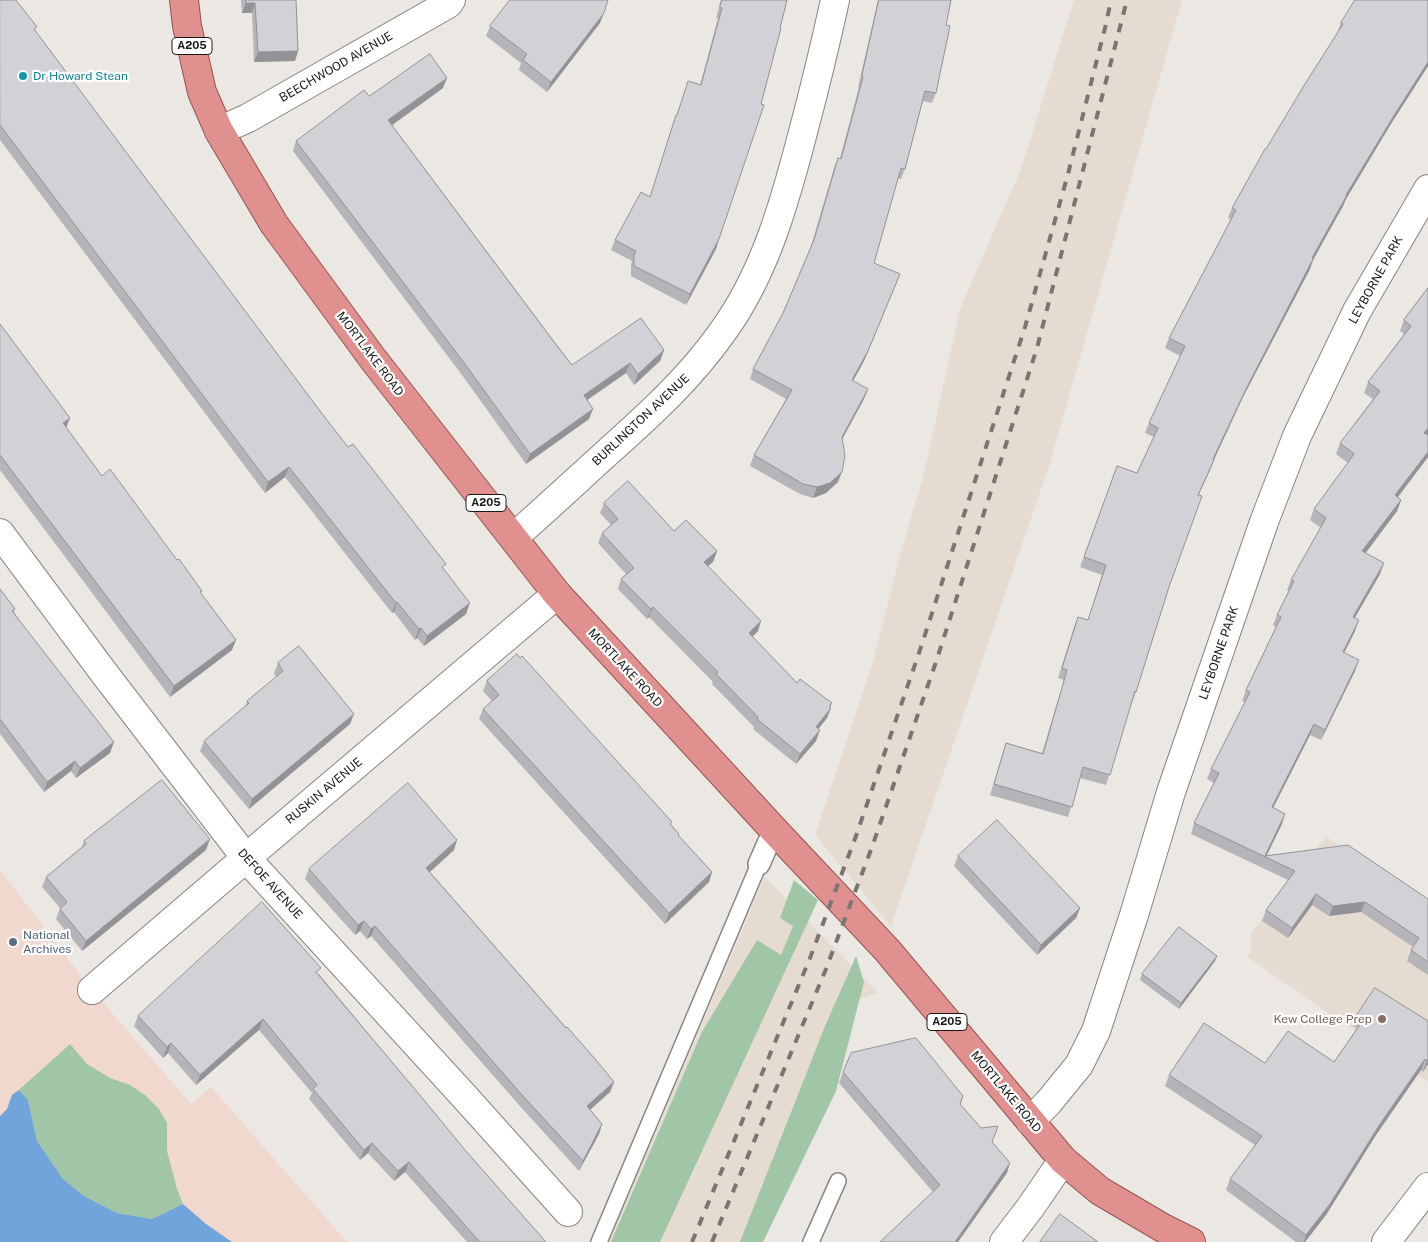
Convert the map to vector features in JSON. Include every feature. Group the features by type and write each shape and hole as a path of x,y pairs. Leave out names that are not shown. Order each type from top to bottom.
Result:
{"highway":[{"name":"MORTLAKE ROAD","path":"184,0 187,26 202,92 219,130 274,224 373,359 557,594 887,950 1063,1160 1100,1191 1191,1242"}],"street":[{"name":"BEECHWOOD AVENUE","path":"219,130 248,118 448,4 451,0"},
{"name":"BURLINGTON AVENUE","path":"514,537 656,409 690,374 722,334 740,304 758,270 787,191 820,66 835,0"},
{"name":"LEYBORNE PARK","path":"1030,1121 1048,1104 1079,1064 1096,1031 1134,915 1171,792 1264,522 1293,445 1357,311 1428,189"},
{"name":"DEFOE AVENUE","path":"0,533 104,673 246,858 568,1212"},
{"name":"RUSKIN AVENUE","path":"92,990 557,594"},
{"path":"759,864 774,830"},
{"path":"1004,1242 1063,1160"},
{"path":"1386,1242 1428,1187"}],"lane":[{"path":"599,1242 759,864"},
{"path":"811,1242 838,1181"}],"shaded area":[{"path":"1074,0 1182,0 1049,466 891,926 815,835 873,662 900,555 924,474 960,309 1021,169"},
{"name":"Kew College Prep","path":"1327,837 1428,908 1428,1082 1246,956 1251,951 1251,934 1307,858"},
{"path":"0,870 92,990 191,1104 211,1087 347,1242 0,1242"},
{"path":"765,877 878,993 852,1001 759,1242 609,1242"}],"green space":[{"path":"794,880 818,900 660,1242 611,1242 702,1032 757,940 781,955 793,926 780,918"},
{"path":"856,956 864,982 836,1091 763,1242 740,1242 825,1026"},
{"path":"70,1044 87,1064 110,1078 130,1085 145,1095 159,1109 167,1123 167,1151 183,1204 152,1219 117,1213 84,1196 63,1179 37,1141 28,1100 19,1090"}],"water":[{"path":"19,1090 28,1100 37,1141 63,1179 84,1196 117,1213 152,1219 183,1204 206,1224 232,1242 0,1242 0,1116 7,1109 12,1095"}],"building":[{"path":"0,0 16,0 37,27 34,29 323,415 348,447 353,444 446,564 442,567 470,603 427,636 396,603 289,467 268,482 0,125"},
{"path":"246,0 296,0 298,51 258,52 255,3 246,3"},
{"path":"510,0 608,0 604,13 551,82 523,60 527,54 490,26"},
{"path":"722,0 787,0 761,104 764,105 719,239 690,294 634,266 636,251 615,240 641,192 650,197 688,81 701,85 722,8 720,7"},
{"path":"879,0 951,0 946,25 950,26 936,93 925,91 905,169 901,168 874,263 900,274 868,351 852,380 868,389 842,437 845,456 842,472 830,483 817,487 803,484 754,455 792,390 753,369 783,313 814,240 838,158 841,159 863,77"},
{"path":"1355,0 1428,0 1428,62 1346,195 1247,387 1213,459 1198,495 1202,496 1169,587 1110,775 1083,767 1072,807 994,784 1006,743 1043,754 1067,670 1062,668 1078,617 1088,620 1106,565 1084,557 1117,466 1137,473 1158,428 1149,423 1185,346 1169,338 1236,210 1232,208 1265,149 1343,24 1341,23"},
{"path":"430,54 447,78 388,120 572,365 641,318 664,350 638,374 630,363 584,395 593,409 530,454 465,364 296,141 364,90 369,96"},
{"path":"1428,288 1428,428 1424,433 1428,435 1428,452 1395,495 1401,500 1362,551 1384,563 1353,617 1359,620 1343,652 1359,660 1325,730 1314,724 1272,807 1285,814 1265,856 1348,845 1428,899 1428,962 1411,950 1419,938 1365,902 1333,906 1316,894 1292,928 1266,910 1295,871 1194,823 1219,773 1211,769 1250,692 1246,690 1281,617 1277,615 1294,581 1291,580 1326,518 1314,509 1354,454 1340,443 1380,391 1368,382 1411,326 1404,320"},
{"path":"0,324 70,418 63,423 102,476 110,469 177,560 179,559 202,591 200,592 236,640 174,686 0,455"},
{"path":"628,481 674,531 686,520 717,551 704,562 761,621 749,633 797,683 800,679 832,703 829,706 831,708 816,727 820,730 800,754 757,719 758,717 716,674 718,672 653,607 651,609 621,579 634,568 602,533 618,519 604,503"},
{"path":"0,589 15,609 12,611 114,742 80,768 75,761 47,782 0,719"},
{"path":"299,646 354,714 252,799 204,741 283,671 278,663"},
{"path":"517,654 520,658 522,656 672,822 670,824 678,835 712,872 669,913 483,709 499,695 487,681"},
{"path":"162,780 210,839 86,941 60,909 67,902 46,877 86,844 84,841"},
{"path":"408,783 457,840 426,868 614,1082 587,1106 602,1124 583,1161 522,1095 375,926 371,929 364,921 358,925 309,869"},
{"path":"997,820 1080,908 1041,945 958,856"},
{"path":"262,902 321,968 316,972 465,1150 546,1242 480,1242 409,1162 398,1171 372,1143 364,1150 313,1089 317,1085 263,1019 200,1075 171,1043 167,1047 138,1016"},
{"path":"1179,927 1217,956 1181,1003 1142,974"},
{"path":"1375,988 1428,1021 1428,1059 1427,1061 1425,1059 1380,1124 1330,1204 1306,1235 1230,1179 1262,1136 1169,1075 1204,1023 1265,1063 1288,1031 1334,1062 1364,1019 1357,1015"},
{"path":"916,1038 963,1096 960,1104 981,1128 998,1126 992,1142 1010,1163 955,1242 880,1242 940,1185 843,1072 851,1053"},
{"path":"1060,1214 1098,1242 1040,1242"}],"railway":[{"path":"692,1242 810,958 856,836 920,650 1025,327 1068,174 1111,0"},
{"path":"712,1242 826,969 872,847 936,662 1037,348 1127,0"}],"place":[{"name":"Dr Howard Stean","path":"23,76"},
{"name":"National Archives","path":"13,942"},
{"name":"Kew College Prep","path":"1382,1019"}]}
